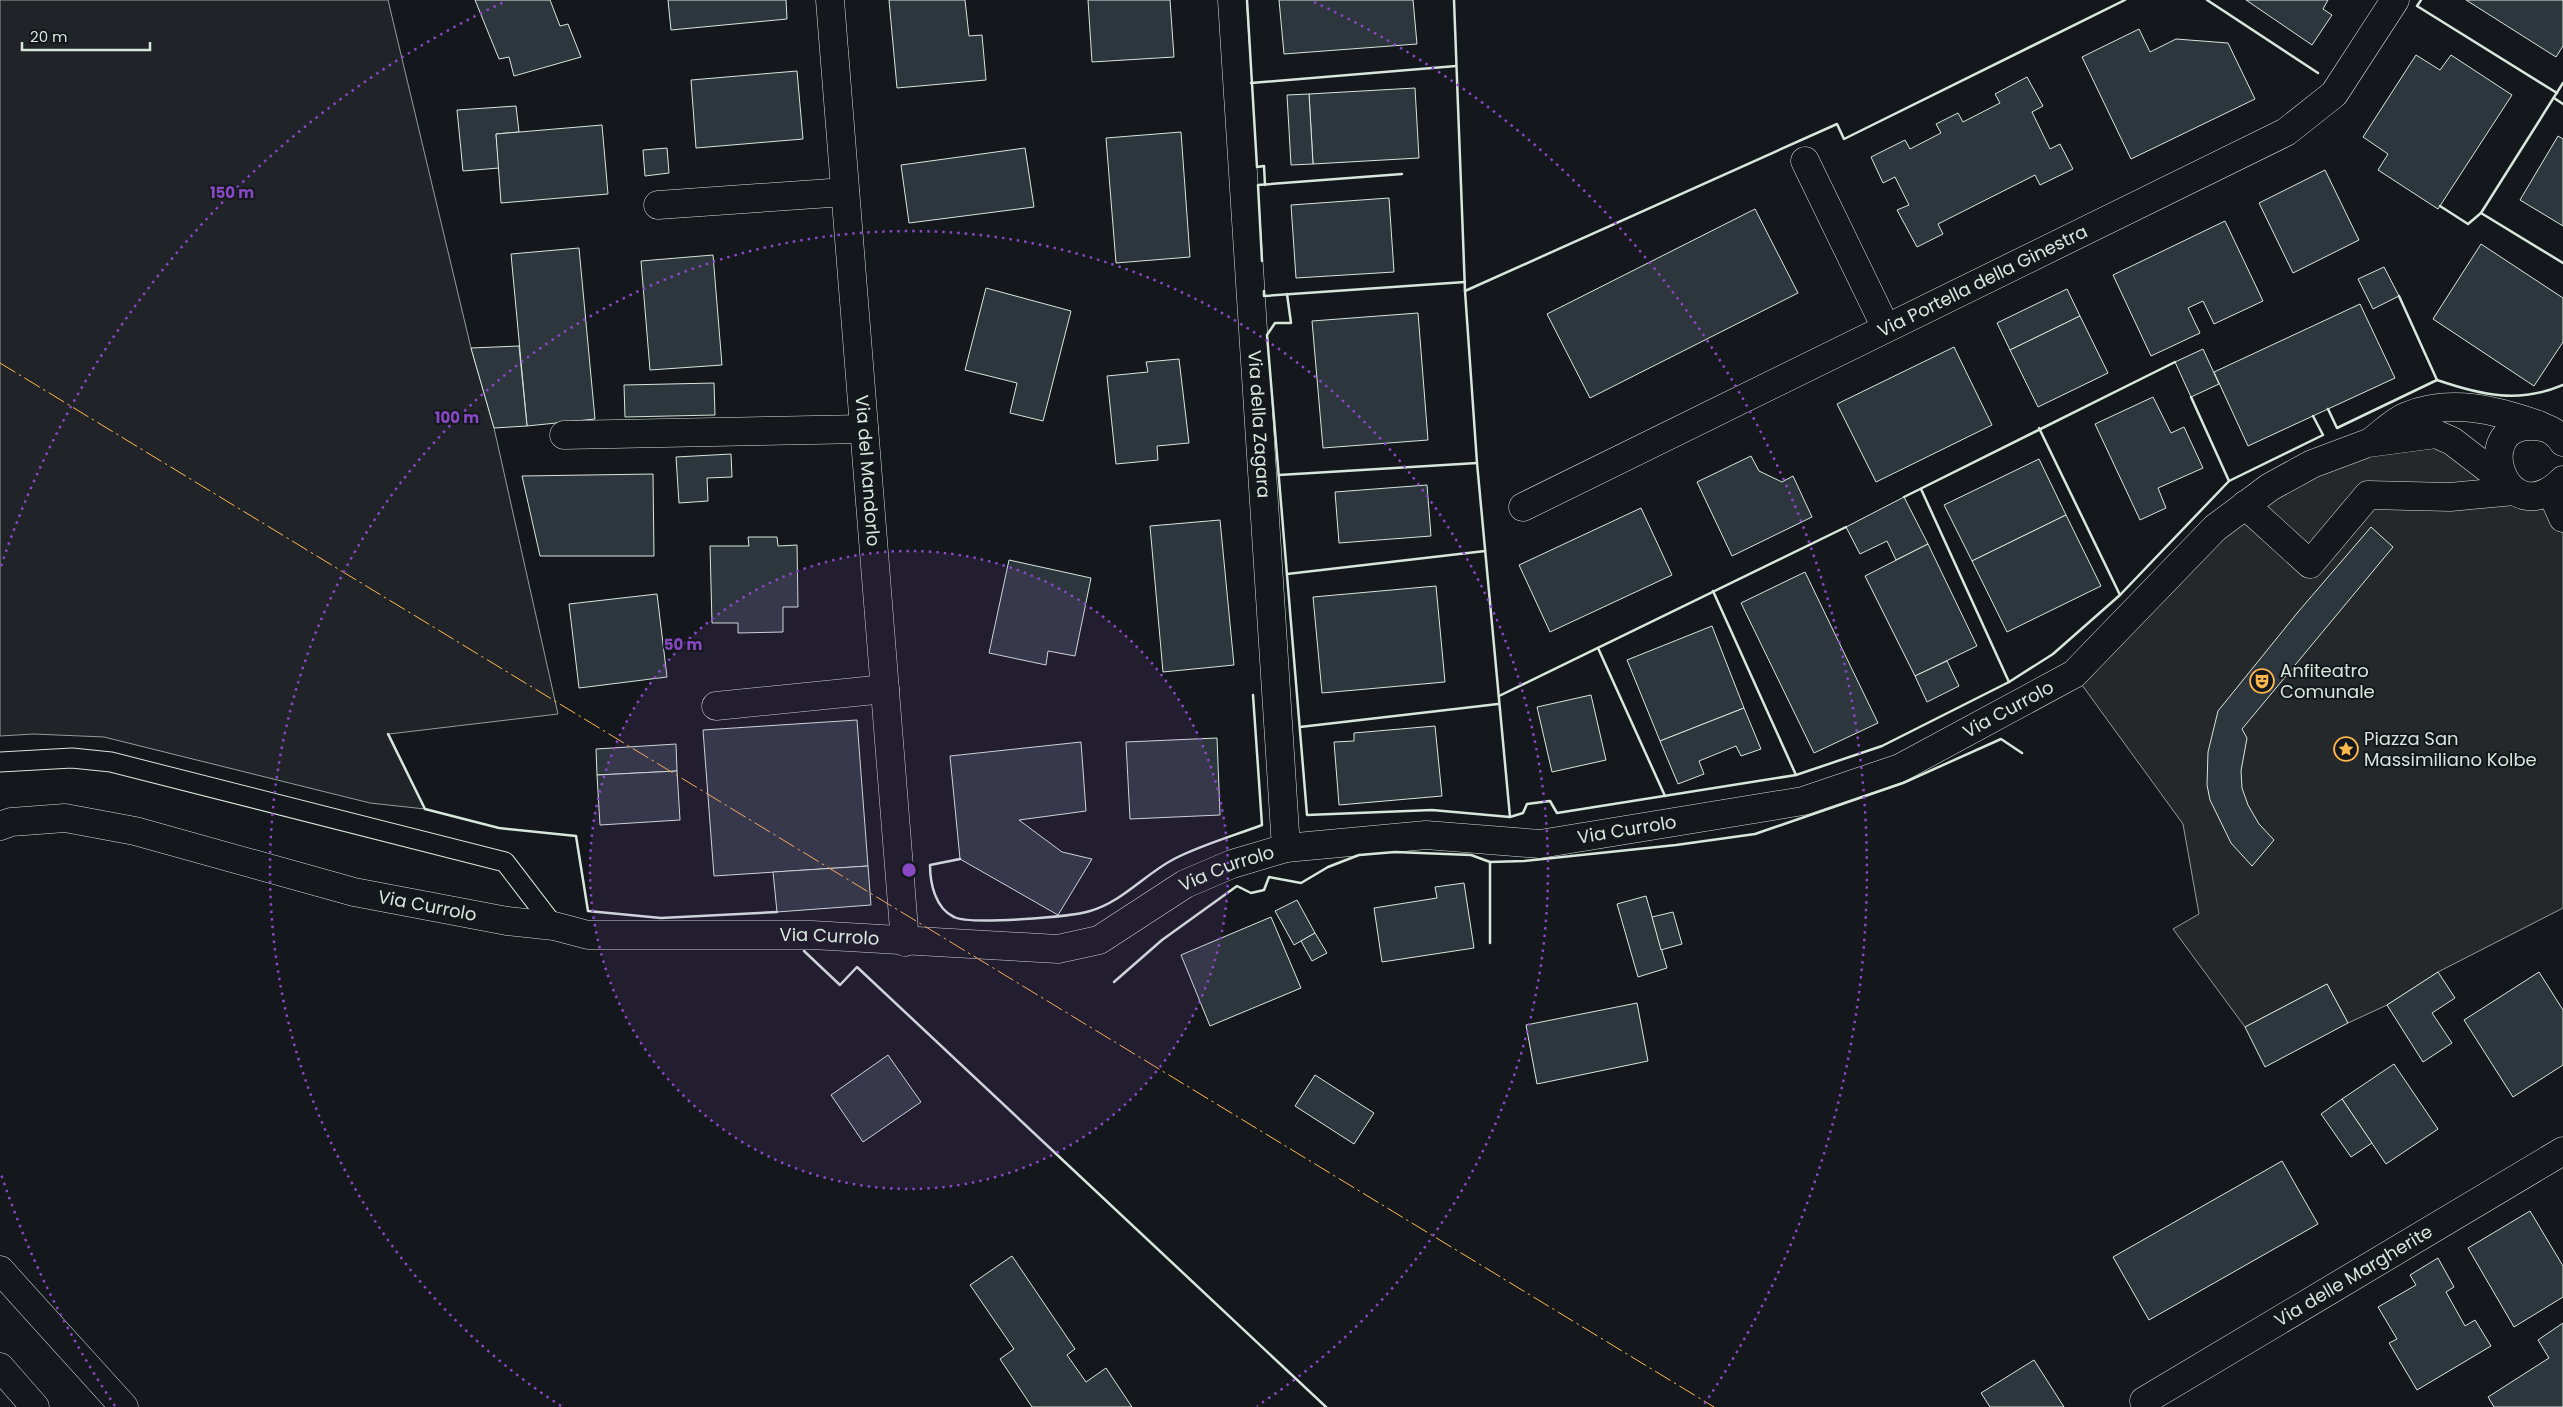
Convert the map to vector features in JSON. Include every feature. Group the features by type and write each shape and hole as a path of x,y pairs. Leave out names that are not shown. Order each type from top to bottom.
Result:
{"main road":[{"name":"Via del Mandorlo","path":"830,0 905,942"},
{"name":"Via della Zagara","path":"1232,0 1286,848"},
{"name":"Via Portella della Ginestra","path":"1523,506 2286,132 2334,94 2395,0"},
{"path":"1805,161 1886,328"},
{"path":"658,205 846,192"},
{"path":"2368,443 2405,417 2430,408 2452,407 2485,409 2539,425 2552,431 2563,441"},
{"path":"2509,486 2498,468 2498,454 2503,442 2513,431 2525,426 2539,425"},
{"path":"564,435 864,429"},
{"path":"2368,443 2436,434 2452,441 2509,486 2527,495 2541,495 2557,485 2563,518"},
{"name":"Via Currolo","path":"0,826 11,822 64,818 135,831 354,892 507,921 554,926 588,935 772,934 1058,949 1099,940 1185,884 1232,864 1286,848 1426,835 1540,844 1803,801 1900,768 2074,674 2215,528 2270,487 2312,464 2368,443"},
{"path":"2245,505 2310,564 2368,495 2450,496 2509,486"},
{"path":"716,706 885,689"},
{"name":"Via delle Margherite","path":"2144,1401 2563,1151"},
{"path":"0,1270 124,1407"},
{"path":"0,1367 35,1407"}],"lane":[{"path":"0,762 43,758 72,758 111,762 505,862 554,926"}],"shaded area":[{"path":"0,0 388,0 471,348 494,428 558,714 389,734 425,809 370,803 104,737 34,734 0,736"},
{"name":"Piazza San Massimiliano Kolbe","path":"2436,434 2563,518 2563,908 2438,972 2387,1005 2348,1023 2327,984 2245,1027 2173,929 2199,914 2183,824 2074,674 2270,487"}],"building":[{"path":"475,0 550,0 560,26 568,24 581,57 514,76 509,57 499,59"},
{"path":"668,0 786,0 787,19 671,30"},
{"path":"889,0 965,0 969,36 982,35 986,80 897,88"},
{"path":"1088,0 1170,0 1174,57 1092,62"},
{"path":"1279,0 1413,0 1417,44 1284,54"},
{"path":"2246,0 2328,0 2323,9 2332,15 2312,45"},
{"path":"2466,0 2563,0 2563,46 2556,57"},
{"path":"2139,29 2150,52 2176,39 2228,43 2255,99 2131,159 2082,57"},
{"path":"2416,55 2440,70 2451,55 2512,95 2438,209 2378,170 2388,154 2363,137"},
{"path":"797,71 803,139 696,148 691,80"},
{"path":"2027,77 2043,106 2032,112 2050,149 2060,144 2073,169 2040,185 2035,175 1938,224 1943,234 1917,247 1897,210 1909,205 1895,177 1883,183 1871,157 1905,140 1910,149 1941,133 1936,124 1958,113 1963,122 2000,103 1995,94"},
{"path":"1415,88 1419,158 1313,164 1309,94"},
{"path":"1309,94 1313,164 1291,165 1287,95"},
{"path":"516,106 519,132 496,134 499,168 463,171 457,110"},
{"path":"602,125 608,194 501,203 496,134"},
{"path":"1181,132 1190,257 1116,263 1106,138"},
{"path":"2558,136 2563,139 2563,226 2520,200"},
{"path":"667,148 669,173 645,176 643,150"},
{"path":"1025,148 1034,207 909,223 901,165"},
{"path":"2325,170 2359,240 2293,273 2259,203"},
{"path":"1389,198 1394,272 1296,278 1291,205"},
{"path":"1755,209 1798,293 1590,398 1547,314"},
{"path":"2225,221 2263,301 2214,324 2203,301 2188,308 2200,333 2151,356 2113,275"},
{"path":"2481,244 2563,298 2563,342 2534,386 2433,319"},
{"path":"579,248 595,419 527,426 511,254"},
{"path":"713,255 722,365 650,370 641,261"},
{"path":"2384,267 2399,296 2373,309 2358,279"},
{"path":"986,288 1071,311 1043,421 1010,413 1017,383 965,370"},
{"path":"2067,289 2080,316 2010,350 1997,323"},
{"path":"2360,304 2395,378 2248,446 2214,372"},
{"path":"1418,313 1428,440 1323,448 1312,321"},
{"path":"2080,316 2108,373 2038,407 2010,350"},
{"path":"519,346 527,426 494,428 471,348"},
{"path":"1954,347 1992,425 1876,482 1837,404"},
{"path":"2203,349 2219,384 2191,397 2175,362"},
{"path":"1179,359 1189,443 1157,446 1158,460 1116,464 1107,376 1148,372 1146,362"},
{"path":"714,383 715,415 625,417 624,385"},
{"path":"2153,397 2171,433 2184,427 2203,468 2158,488 2166,508 2140,520 2095,424"},
{"path":"731,454 732,477 707,478 708,501 679,503 676,457"},
{"path":"1751,456 1759,471 1782,482 1793,476 1812,517 1732,556 1697,482"},
{"path":"2039,459 2066,515 1972,561 1944,505"},
{"path":"653,474 654,556 540,556 522,476"},
{"path":"1427,485 1431,536 1339,543 1335,492"},
{"path":"1904,497 1928,544 1896,560 1887,541 1860,554 1846,527"},
{"path":"1641,508 1672,575 1550,632 1519,565"},
{"path":"2066,515 2101,586 2007,632 1972,561"},
{"path":"1220,520 1234,665 1163,672 1150,526"},
{"name":"Anfiteatro Comunale","path":"2371,527 2393,547 2242,729 2247,738 2241,771 2242,788 2248,805 2259,824 2274,840 2252,866 2231,843 2210,800 2207,785 2208,752 2218,711 2298,612"},
{"path":"748,537 777,537 778,546 797,545 798,607 783,607 783,632 738,633 738,623 712,623 710,546 749,546"},
{"path":"1928,544 1977,646 1915,676 1865,576"},
{"path":"1009,560 1091,578 1075,656 1048,651 1046,665 989,653"},
{"path":"1805,572 1878,723 1814,753 1741,603"},
{"path":"1436,586 1445,682 1322,693 1313,597"},
{"path":"657,594 667,677 579,688 569,604"},
{"path":"1712,626 1744,708 1660,741 1627,660"},
{"path":"1947,661 1959,686 1927,702 1915,676"},
{"path":"1591,695 1606,760 1552,772 1537,707"},
{"path":"1744,708 1761,749 1741,756 1736,746 1699,761 1704,774 1678,784 1660,741"},
{"path":"857,720 868,866 714,876 703,730"},
{"path":"1435,726 1442,796 1339,805 1334,742 1354,741 1354,733"},
{"path":"1217,738 1220,815 1130,819 1126,742"},
{"path":"1081,742 1086,811 1019,820 1062,852 1092,859 1058,915 960,859 950,756"},
{"path":"676,744 677,771 597,775 596,749"},
{"path":"677,771 680,820 600,825 597,775"},
{"path":"868,866 871,905 777,912 773,872"},
{"path":"1464,883 1474,948 1382,962 1374,908 1437,898 1435,887"},
{"path":"1646,896 1667,968 1638,977 1617,904"},
{"path":"1297,900 1315,933 1294,945 1275,911"},
{"path":"1673,912 1682,944 1661,950 1652,917"},
{"path":"1271,917 1301,988 1210,1026 1181,955"},
{"path":"1315,933 1327,953 1312,961 1301,941"},
{"path":"2438,972 2455,998 2432,1013 2452,1043 2423,1062 2387,1005"},
{"path":"2539,972 2563,1010 2563,1065 2513,1097 2464,1020"},
{"path":"2327,984 2348,1023 2265,1067 2245,1027"},
{"path":"1637,1003 1648,1061 1537,1084 1526,1025"},
{"path":"888,1055 921,1102 863,1142 831,1095"},
{"path":"2394,1064 2438,1129 2386,1164 2342,1099"},
{"path":"1315,1075 1374,1113 1354,1144 1295,1106"},
{"path":"2342,1099 2372,1143 2351,1157 2321,1114"},
{"path":"2282,1161 2318,1224 2149,1320 2113,1257"},
{"path":"2530,1211 2563,1266 2563,1297 2514,1327 2468,1248"},
{"path":"1012,1256 1075,1349 1067,1355 1086,1382 1106,1368 1132,1407 1032,1407 1000,1359 1014,1349 970,1285"},
{"path":"2438,1258 2454,1287 2446,1292 2465,1326 2475,1320 2491,1346 2417,1390 2389,1343 2397,1339 2378,1307 2416,1285 2410,1275"},
{"path":"2563,1323 2563,1407 2494,1407 2488,1397 2549,1358 2538,1340"},
{"path":"2034,1360 2064,1407 1990,1407 1981,1393"}],"wall":[{"path":"1247,0 1257,167 1264,166 1265,185"},
{"path":"1454,0 1465,291 1477,463 1510,817"},
{"path":"1465,291 1837,124 1844,139 2125,0"},
{"path":"2207,0 2318,73"},
{"path":"2421,0 2417,6 2557,93"},
{"path":"1251,83 1456,66"},
{"path":"2440,206 2468,224 2481,213 2563,83"},
{"path":"2554,98 2563,104"},
{"path":"1262,261 1258,185 1402,174"},
{"path":"2481,213 2563,263"},
{"path":"1264,291 1264,296 1465,282"},
{"path":"1287,294 1291,323 1275,323 1267,335 1307,815 1432,810 1510,817 1523,813 1527,804 1550,801 1557,813 1796,775 1882,746 2009,682 2053,654 2120,595 2229,481 2323,435 2313,416"},
{"path":"2399,296 2437,380"},
{"path":"1904,497 2175,362"},
{"path":"2328,409 2337,428 2437,380 2469,390 2515,396 2547,391 2563,385"},
{"path":"2191,397 2229,481"},
{"path":"2039,428 2120,595"},
{"path":"1279,475 1477,463"},
{"path":"1921,489 2009,682"},
{"path":"1499,696 1846,527"},
{"path":"1287,574 1485,551"},
{"path":"1713,591 1796,775"},
{"path":"1598,648 1665,796"},
{"path":"960,859 930,865 931,879 938,901 942,908 954,917 999,920 1063,916 1102,907 1123,895 1174,859 1206,845 1262,825 1253,695"},
{"path":"1300,727 1498,704"},
{"path":"388,734 425,809 499,828 576,836 588,911 661,918 777,912"},
{"path":"1114,982 1162,940 1237,886 1251,893 1264,890 1269,877 1301,883 1328,867 1359,855 1395,852 1471,855 1490,862 1524,861 1676,845 1755,834 1903,783 2001,739 2022,753"},
{"path":"1490,862 1490,943"},
{"path":"804,951 840,985 857,967 1326,1407"}],"power":[{"path":"0,363 1714,1407"}],"place":[{"name":"Anfiteatro Comunale","path":"2262,681"},
{"name":"Piazza San Massimiliano Kolbe","path":"2346,749"}]}
